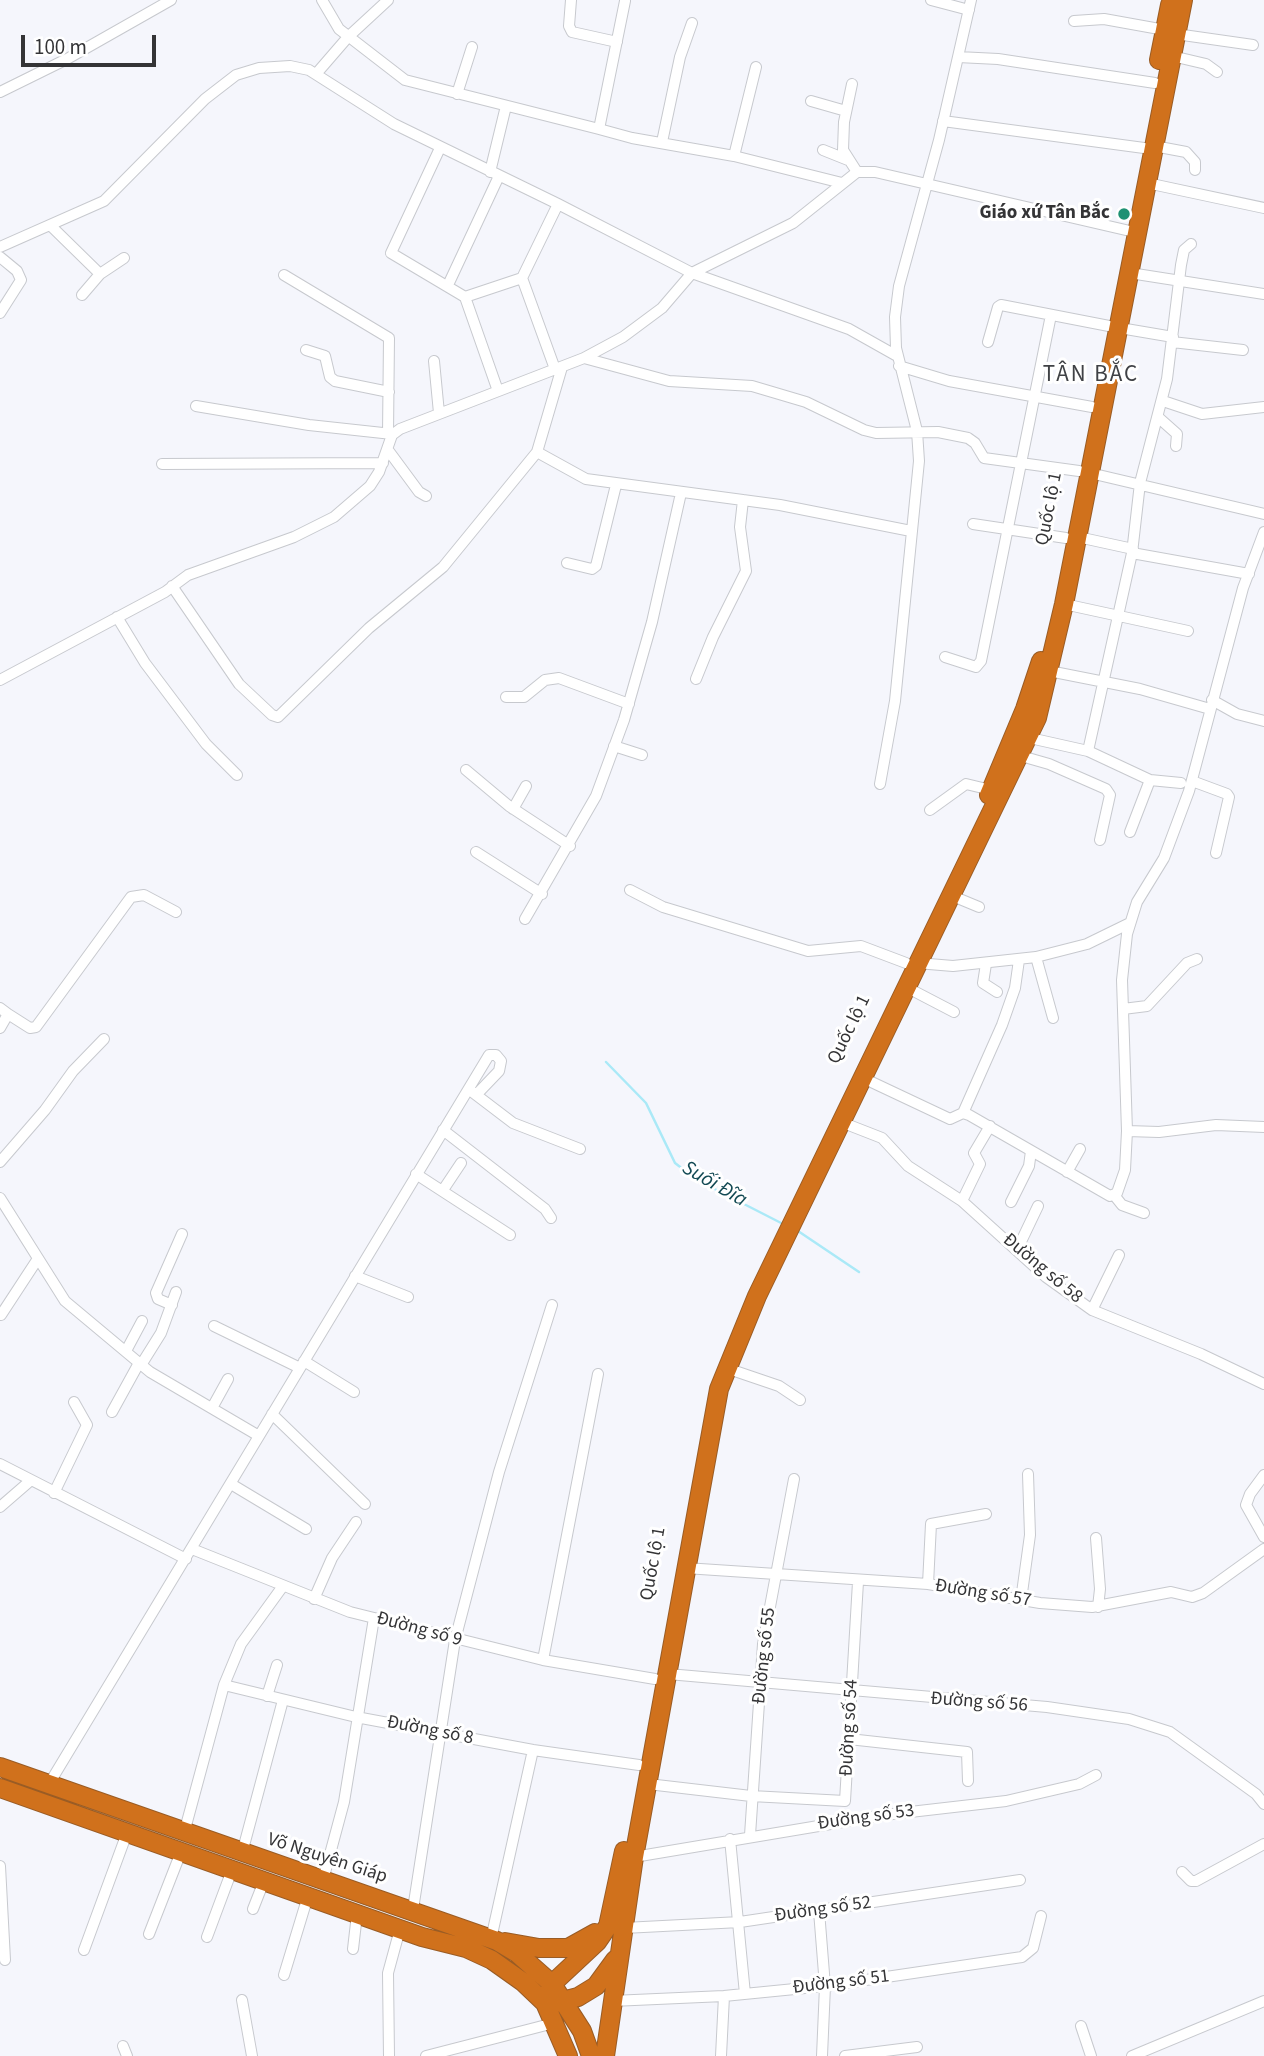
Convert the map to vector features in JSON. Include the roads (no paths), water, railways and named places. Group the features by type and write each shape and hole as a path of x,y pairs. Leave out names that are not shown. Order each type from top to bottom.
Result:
{"highway":[{"name":"Quốc lộ 1","path":"545,2004 552,1984 617,1923 634,1857 648,1784 661,1676 707,1392 725,1338 781,1234 911,963 991,790 1035,680 1072,537 1115,327 1130,231 1172,57 1171,0"},
{"name":"Quốc lộ 1","path":"1085,472 1092,407 1130,273 1147,183 1155,83 1183,0"},
{"name":"Quốc lộ 1","path":"790,1215 863,1078 906,987 911,963 950,895 1030,738 1064,604 1072,537"},
{"name":"Quốc lộ 1","path":"605,2056 620,1950 617,1923 639,1765 684,1568 715,1407 726,1368 781,1234"},
{"name":"Võ Nguyên Giáp","path":"0,1767 242,1853 413,1909 494,1940 517,1953 552,1984 566,2002 582,2031 590,2056"},
{"name":"Võ Nguyên Giáp","path":"0,1788 400,1929 466,1948 492,1960 523,1982 545,2004"},
{"path":"494,1940 539,1948 568,1948 617,1923"},
{"path":"568,2056 545,2004 566,2002 596,1986 620,1950"}],"street":[{"path":"0,92 67,59 171,0"},
{"path":"322,0 332,19 348,37 405,80 599,128 734,156 842,183"},
{"path":"316,74 348,37 388,0"},
{"path":"571,0 569,26 572,32 617,42"},
{"path":"880,784 892,727 919,461 917,431 898,361 895,317 899,286 943,121 970,5 931,0"},
{"path":"599,128 625,1"},
{"path":"1074,21 1104,19 1253,46"},
{"path":"662,142 680,57 692,23"},
{"path":"457,94 472,47"},
{"path":"958,57 998,59 1155,83"},
{"path":"1172,57 1206,64 1217,72"},
{"path":"0,247 104,201 205,99 236,75 277,66 303,68 368,110 440,148 558,204 692,273 849,329 898,361 949,381 1092,407"},
{"path":"734,156 756,67"},
{"path":"852,84 846,111 843,150 857,172"},
{"path":"811,101 846,111"},
{"path":"448,285 495,174 506,106"},
{"path":"943,121 1186,152 1195,162 1195,170"},
{"path":"440,148 391,253 465,297 498,391"},
{"path":"823,150 848,160"},
{"path":"196,406 309,425 390,434 584,358 652,317 692,273 793,223 857,172 875,172 1130,231"},
{"path":"1147,183 1264,208"},
{"path":"465,297 522,278 558,204"},
{"path":"51,226 100,274"},
{"path":"1088,751 1132,551 1140,483 1163,401 1184,250 1191,244"},
{"path":"0,257 17,271 21,280 0,313"},
{"path":"82,295 100,274 124,258"},
{"path":"1130,273 1264,294"},
{"path":"1,677 200,570 294,537 334,517 370,486 388,450 390,338 284,275"},
{"path":"172,586 233,677 272,715 278,717 360,635 443,568 537,452 559,368 522,278"},
{"path":"988,342 999,305 1244,350"},
{"path":"945,657 976,667 981,661 1051,315"},
{"path":"306,350 325,356 330,377 335,381 389,392"},
{"path":"584,358 669,381 736,384 770,390 806,402 876,433 939,432 968,438 975,443 984,458 1085,472 1264,514"},
{"path":"434,361 439,414"},
{"path":"1163,401 1202,414 1264,407"},
{"path":"1159,418 1177,434 1176,446"},
{"path":"388,450 419,492 426,496"},
{"path":"537,452 576,475 616,485 743,500 911,531"},
{"path":"162,464 383,463"},
{"path":"567,563 592,569 596,566 616,485"},
{"path":"525,919 570,846 596,796 629,704 664,577 681,493"},
{"path":"696,680 713,637 746,570 740,527 743,500"},
{"path":"972,524 1072,537 1249,574"},
{"path":"1114,1195 1125,1170 1127,1131 1123,954 1130,923 1145,886 1164,858 1192,781 1249,574 1259,561 1264,532"},
{"path":"1064,604 1188,631"},
{"path":"117,617 145,663 206,744 237,775"},
{"path":"1049,671 1211,705 1264,721"},
{"path":"506,697 524,697 545,680 559,678 629,704"},
{"path":"1030,738 1088,751 1150,780 1181,783"},
{"path":"614,746 642,755"},
{"path":"1021,756 1049,764 1106,789 1110,795 1100,840"},
{"path":"466,770 513,809 570,846"},
{"path":"1130,832 1150,780"},
{"path":"1192,781 1229,797 1216,853"},
{"path":"930,810 966,784 991,790"},
{"path":"513,809 526,786"},
{"path":"476,852 542,894"},
{"path":"630,890 663,907 808,951 861,946 911,963 986,964 1036,957 1087,944 1130,923"},
{"path":"0,1028 4,1011 30,1028 36,1027 131,897 144,895 176,912"},
{"path":"950,895 979,907"},
{"path":"1036,957 1053,1018"},
{"path":"1123,1009 1147,1006 1187,963 1197,959"},
{"path":"863,1078 950,1119 962,1113 1002,1025 1015,988 1019,960"},
{"path":"986,964 983,983 997,992"},
{"path":"906,987 954,1012"},
{"path":"0,1162 45,1110 73,1071 104,1039"},
{"path":"49,1784 416,1174 443,1130 472,1092 513,1123 580,1149"},
{"path":"962,1113 990,1126 1110,1196 1114,1195"},
{"name":"Đường số 58","path":"841,1122 882,1138 908,1166 962,1201 1060,1289 1092,1310 1201,1354 1264,1384"},
{"path":"1127,1131 1158,1132 1216,1125 1264,1127"},
{"path":"962,1201 980,1164 974,1153 990,1126"},
{"path":"443,1130 545,1209 551,1218"},
{"path":"1067,1172 1080,1149"},
{"path":"1012,1202 1029,1167 1031,1151"},
{"path":"443,1190 461,1163"},
{"path":"416,1174 510,1235"},
{"path":"1114,1195 1122,1205 1143,1213"},
{"path":"0,1198 65,1301 140,1364 259,1436"},
{"path":"1017,1250 1038,1206"},
{"path":"0,1223 7,1212"},
{"path":"172,1305 158,1299 156,1293 182,1234"},
{"path":"1092,1310 1119,1255"},
{"path":"1,1315 37,1260"},
{"path":"355,1276 408,1297"},
{"path":"112,1412 161,1333 176,1293"},
{"path":"413,1909 455,1640 499,1472 552,1305"},
{"path":"126,1351 142,1321"},
{"path":"214,1326 302,1364 354,1392"},
{"path":"726,1368 779,1386 800,1401"},
{"path":"543,1660 598,1374"},
{"path":"212,1408 228,1379"},
{"path":"54,1493 87,1425 74,1402"},
{"path":"272,1414 365,1504"},
{"name":"Đường số 9","path":"0,1464 54,1493 189,1554 314,1599 455,1640 543,1660 661,1676"},
{"path":"1021,1600 1030,1535 1028,1474"},
{"path":"1264,1475 1246,1504 1264,1536"},
{"name":"Đường số 55","path":"750,1835 765,1633 794,1479"},
{"path":"0,1507 30,1481"},
{"path":"230,1484 306,1529"},
{"path":"928,1584 931,1524 986,1514"},
{"path":"314,1599 332,1558 356,1522"},
{"path":"1096,1538 1100,1589 1098,1606"},
{"name":"Đường số 57","path":"684,1568 858,1582 928,1584 1021,1600 1098,1606 1171,1592 1192,1597 1203,1593 1264,1549"},
{"name":"Đường số 54","path":"648,1784 751,1796 845,1801 858,1582"},
{"path":"184,1833 224,1685 242,1644 283,1586"},
{"path":"323,1880 344,1802 374,1618"},
{"path":"267,1696 276,1665"},
{"name":"Đường số 56","path":"661,1676 1048,1707 1147,1724 1170,1732 1242,1784 1264,1804"},
{"name":"Đường số 8","path":"224,1685 356,1717 533,1751 639,1765"},
{"path":"242,1853 283,1700"},
{"path":"849,1739 967,1752 968,1781"},
{"path":"494,1940 533,1751"},
{"name":"Đường số 53","path":"634,1857 750,1835 1006,1801 1079,1784 1096,1775"},
{"path":"84,1950 127,1833"},
{"path":"730,1839 745,1994"},
{"path":"1182,1872 1191,1881 1196,1881 1264,1844"},
{"path":"149,1934 181,1852"},
{"path":"0,1866 5,1960"},
{"path":"207,1937 233,1870"},
{"name":"Đường số 52","path":"617,1923 740,1922 1020,1880"},
{"path":"253,1909 264,1881"},
{"path":"284,1975 308,1896"},
{"path":"819,1911 825,1986 822,2056"},
{"path":"353,1949 357,1914"},
{"name":"Đường số 51","path":"611,2001 724,1996 825,1986 1022,1957 1033,1948 1041,1916"},
{"path":"389,2056 388,1973 400,1929"},
{"path":"721,2056 724,1996"},
{"path":"242,2000 252,2056"},
{"path":"1132,2056 1264,2001"},
{"path":"426,2056 554,2023"},
{"path":"1081,2026 1091,2056"},
{"path":"845,2056 917,2047"}],"waterway":[{"name":"Suối Đĩa","path":"606,1062 646,1103 675,1163 697,1180 785,1225"},
{"name":"Suối Đĩa","path":"798,1231 859,1272"}],"place":[{"name":"Giáo xứ Tân Bắc","path":"1124,214"}],"district":[{"name":"TÂN BẮC","path":"1091,376"}]}
